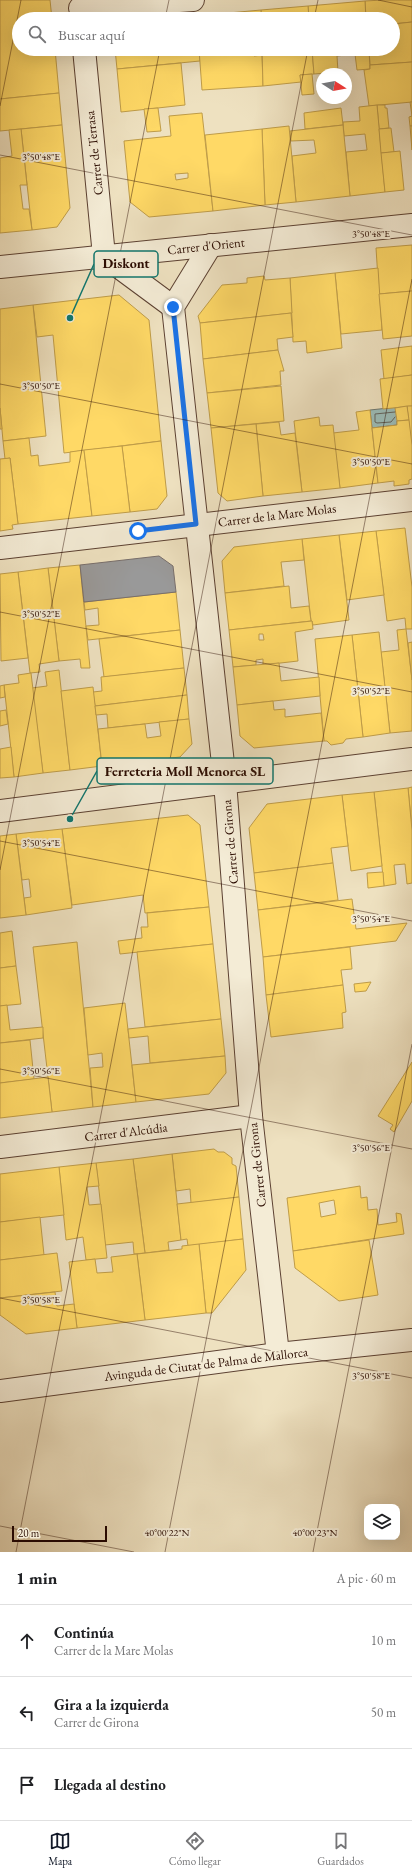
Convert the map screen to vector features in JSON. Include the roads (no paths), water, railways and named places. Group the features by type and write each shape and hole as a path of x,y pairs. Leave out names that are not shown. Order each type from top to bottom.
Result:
{"street":[{"path":"80,9 192,0"},
{"name":"Carrer de Terrasa","path":"85,56 104,256"},
{"name":"Carrer d'Orient","path":"0,267 412,225"},
{"path":"104,256 173,307 211,245"},
{"name":"Carrer de Girona","path":"173,307 225,782 251,1116 278,1354"},
{"name":"Carrer de la Mare Molas","path":"0,548 412,500"},
{"path":"0,811 412,759"},
{"name":"Carrer d'Alcúdia","path":"0,1147 251,1116"},
{"name":"Avinguda de Ciutat de Palma de Mallorca","path":"0,1391 278,1354 412,1340"}],"water":[{"path":"407,406 409,420 397,421 397,425 372,428 370,410"}],"place":[{"name":"Diskont","path":"70,318"},
{"name":"Ferreteria Moll Menorca SL","path":"70,819"}]}
